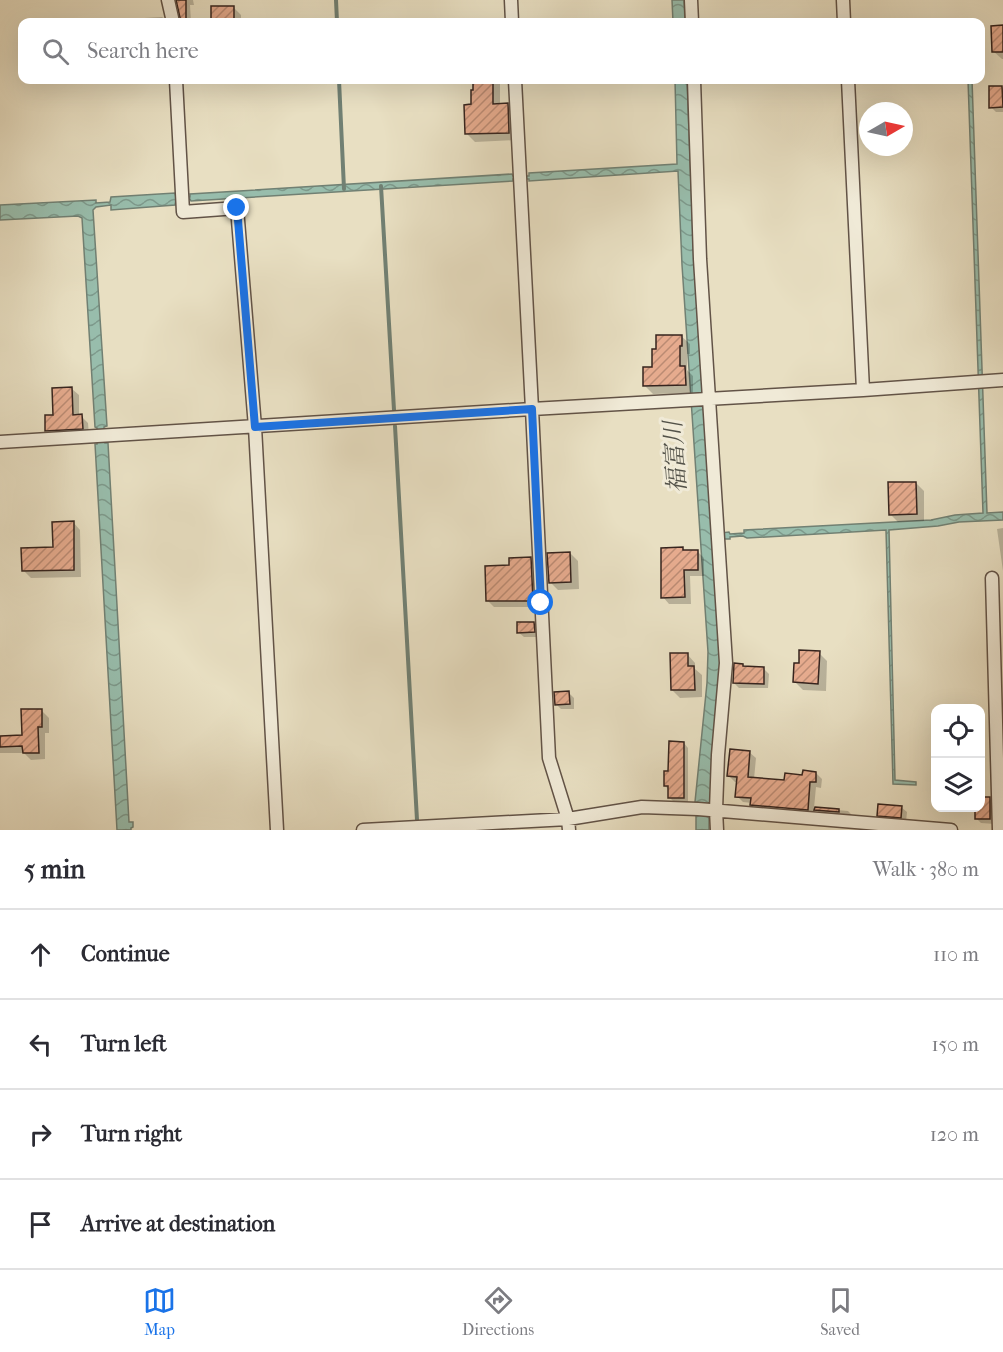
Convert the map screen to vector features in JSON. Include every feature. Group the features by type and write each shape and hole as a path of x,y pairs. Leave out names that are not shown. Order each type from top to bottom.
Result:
{"street":[{"path":"168,0 172,18"},
{"path":"511,0 512,18"},
{"path":"691,0 692,18"},
{"path":"843,0 844,18"},
{"path":"176,84 183,212 237,208 255,427 277,830"},
{"path":"515,84 549,758 568,824"},
{"path":"694,84 707,399 726,663 713,810 717,830"},
{"path":"848,84 863,390"},
{"path":"0,442 1003,380"},
{"path":"992,578 999,830"},
{"path":"363,830 568,824 642,807 698,808 804,824 951,830"}],"water":[{"path":"672,0 684,0 685,18 673,18"},
{"path":"675,84 687,84 694,263 712,534 744,533 744,530 931,520 983,513 968,84 972,84 987,513 1003,512 1003,520 959,522 889,530 895,780 916,782 916,785 893,784 886,530 730,537 730,539 723,539 720,663 710,802 705,806 709,814 709,830 696,830 696,813 699,805 695,802 708,652 682,265 678,171 529,181 529,179 513,179 513,181 191,201 190,199 176,200 175,205 111,210 111,205 96,207 93,210 129,822 133,822 131,830 117,830 95,444 97,444 97,428 95,427 82,218 78,216 0,220 0,205 96,200 96,203 110,202 111,197 175,193 176,197 190,197 190,194 512,174 513,176 529,176 529,173 677,164"}],"building":[{"path":"176,0 186,0 186,18 180,18"},
{"path":"211,6 234,6 234,18 211,18"},
{"path":"1003,25 1003,52 992,52 991,26"},
{"path":"473,84 493,84 493,104 508,103 509,133 465,134 464,105 471,104 471,90 473,90"},
{"path":"989,86 1002,86 1003,107 989,108"},
{"path":"656,335 682,335 680,366 685,366 686,385 643,386 643,367 652,367 652,349 656,349"},
{"path":"72,387 73,415 82,414 83,429 45,431 45,415 53,415 52,388"},
{"path":"888,482 916,482 917,514 889,515"},
{"path":"74,521 74,570 22,571 21,548 53,547 52,522"},
{"path":"683,547 683,550 698,550 698,570 684,570 685,597 661,598 661,548"},
{"path":"570,552 571,582 549,583 547,553"},
{"path":"531,557 533,601 486,601 485,566 509,565 509,558"},
{"path":"517,622 534,622 535,632 517,633"},
{"path":"799,650 820,651 818,684 793,682 794,663 799,663"},
{"path":"670,653 688,653 688,666 694,666 695,690 671,690"},
{"path":"734,663 764,667 764,684 733,683"},
{"path":"569,691 570,704 555,705 554,692"},
{"path":"21,709 42,709 42,727 38,727 39,753 23,753 22,746 0,747 0,736 22,735"},
{"path":"669,741 684,742 684,798 668,798 668,786 664,786 664,771 668,771"},
{"path":"730,749 750,751 748,777 784,780 785,773 802,775 803,770 816,772 816,782 810,782 808,810 750,805 751,798 735,797 737,777 727,776"},
{"path":"985,797 990,797 990,819 975,819 975,812 985,812"},
{"path":"878,804 902,806 901,818 877,816"},
{"path":"815,807 839,809 839,812 814,810"}],"waterway":[{"path":"336,0 337,18"},
{"path":"339,84 344,189"},
{"path":"381,186 394,410"},
{"path":"395,426 417,820"}],"route":[{"path":"237,208 255,427 532,409 541,603"}],"water label":[{"name":"福富川","path":"675,457"}]}
